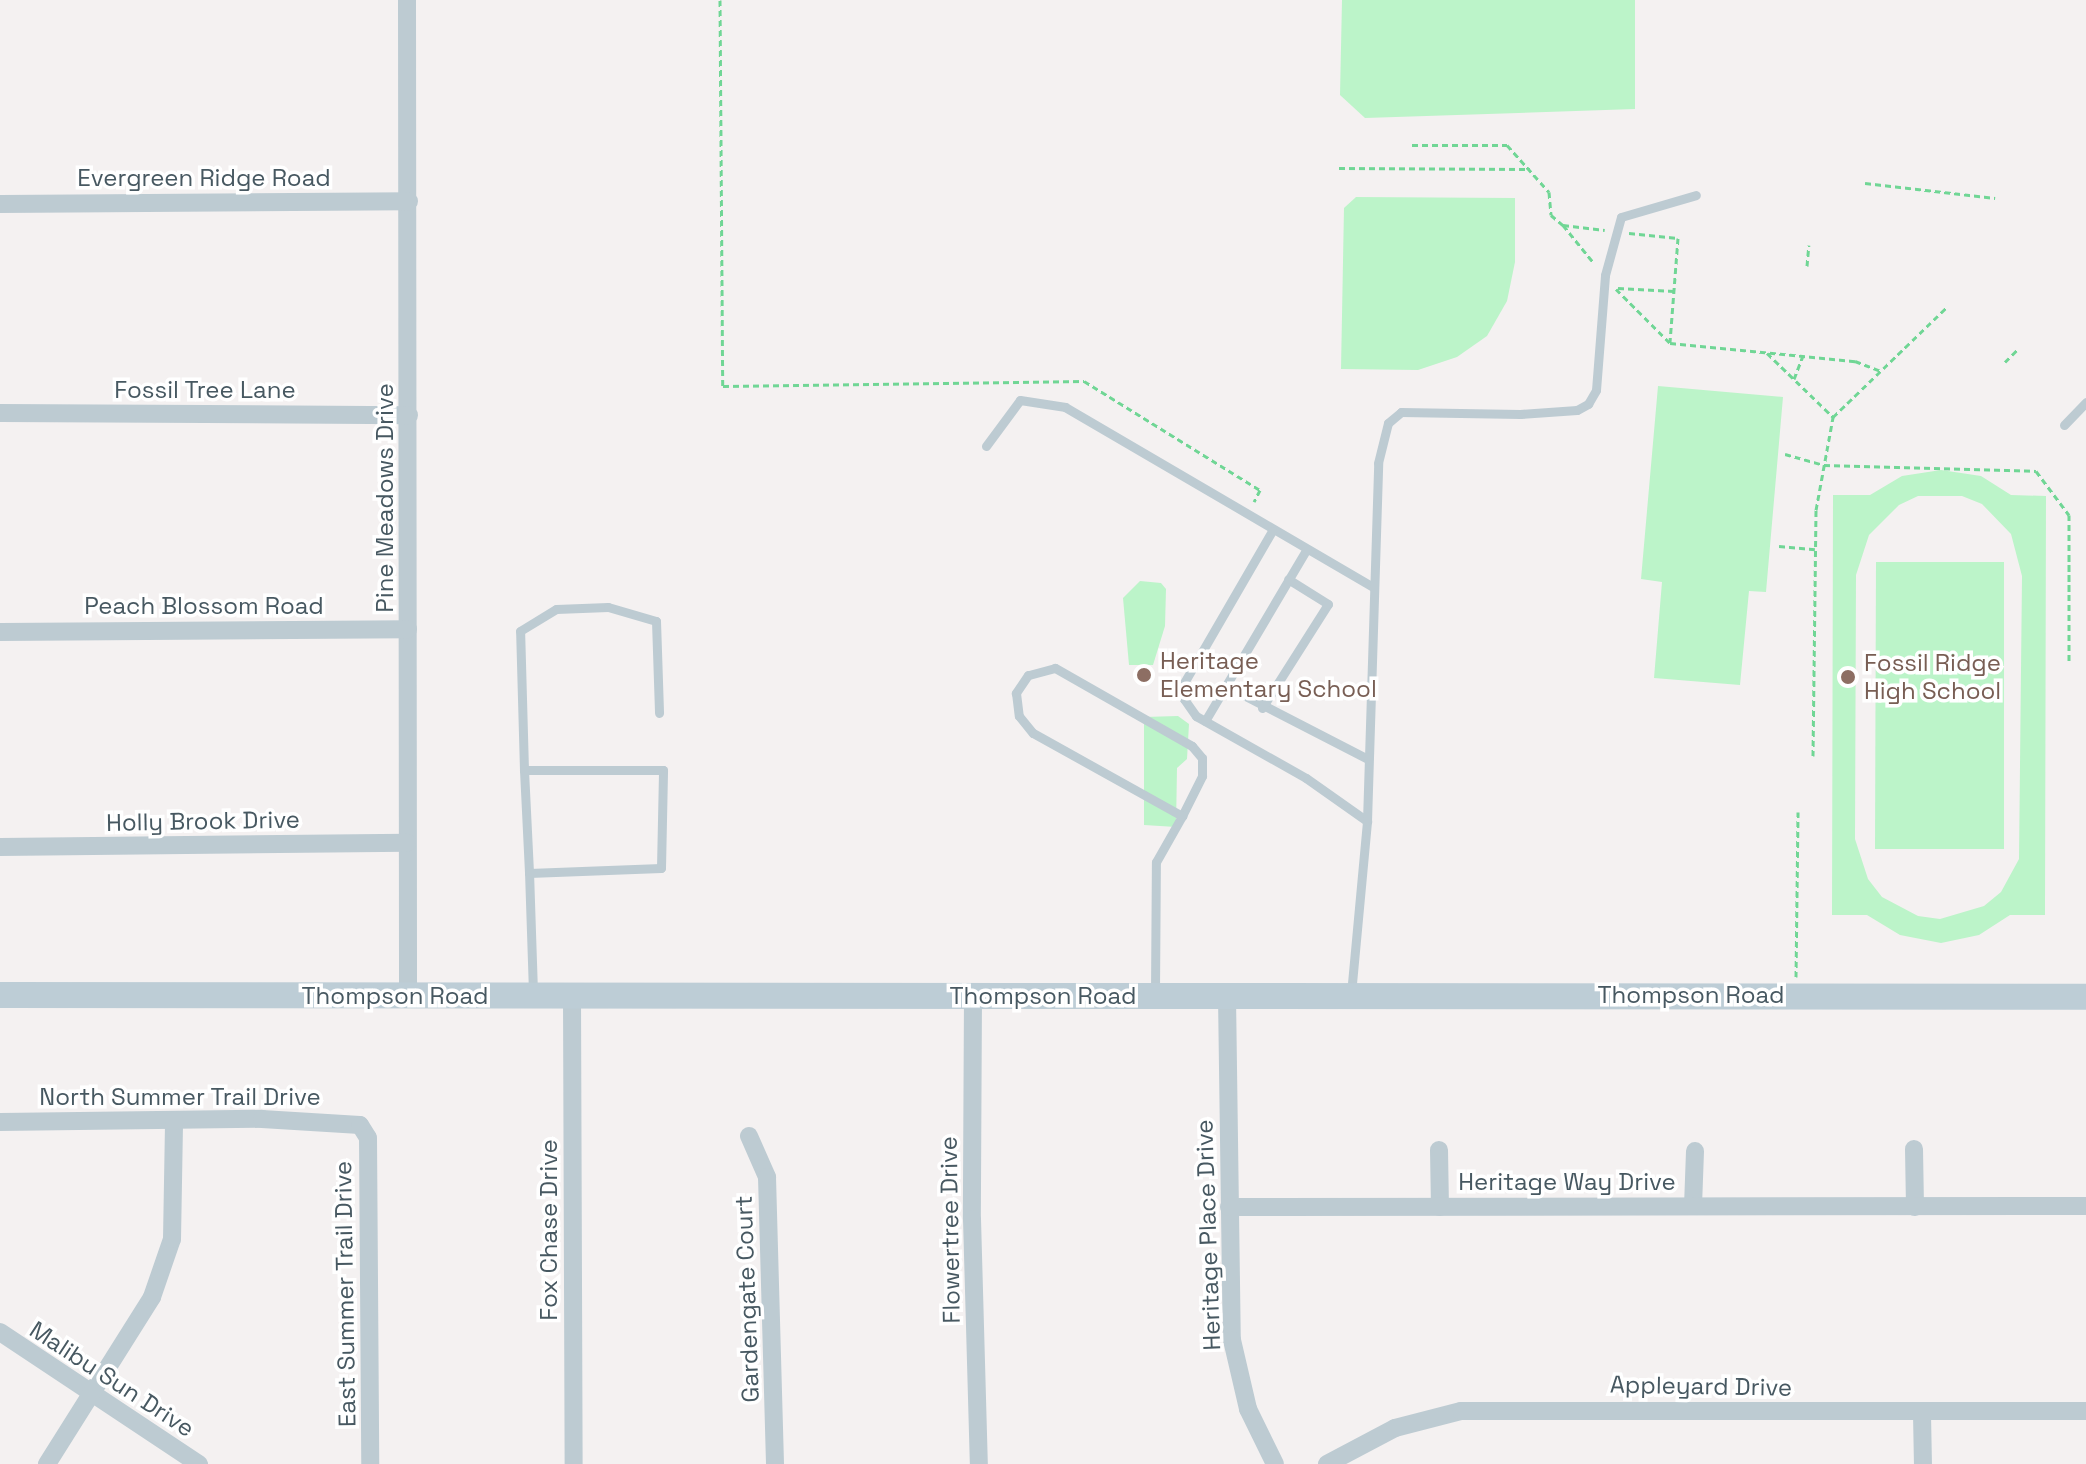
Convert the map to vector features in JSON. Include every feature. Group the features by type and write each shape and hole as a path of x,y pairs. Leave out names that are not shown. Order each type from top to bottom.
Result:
{"street":[{"name":"Pine Meadows Drive","path":"407,0 408,996"},
{"name":"Evergreen Ridge Road","path":"0,204 409,201"},
{"name":"Fossil Tree Lane","path":"0,413 409,415"},
{"name":"Peach Blossom Road","path":"0,632 408,629"},
{"name":"Holly Brook Drive","path":"0,847 407,843"},
{"name":"Thompson Road","path":"0,995 2086,997"},
{"name":"Flowertree Drive","path":"973,995 972,1219 979,1464"},
{"name":"Fox Chase Drive","path":"572,996 574,1464"},
{"name":"Heritage Place Drive","path":"1227,996 1230,1317 1238,1374 1248,1409 1275,1464"},
{"path":"47,1464 152,1297 172,1239 174,1120"},
{"name":"North Summer Trail Drive","path":"0,1122 335,1120 360,1125"},
{"name":"East Summer Trail Drive","path":"360,1125 368,1138 370,1464"},
{"name":"Gardengate Court","path":"749,1136 767,1177 775,1464"},
{"path":"1914,1149 1915,1207"},
{"name":"Heritage Way Drive","path":"1439,1150 1440,1207"},
{"name":"Heritage Way Drive","path":"1693,1206 1695,1151"},
{"name":"Heritage Way Drive","path":"1229,1207 2086,1206"},
{"name":"Malibu Sun Drive","path":"0,1332 199,1464"},
{"name":"Appleyard Drive","path":"1327,1464 1395,1428 1461,1411 1922,1414 2086,1411"},
{"path":"1922,1414 1923,1464"}],"lane":[{"path":"1351,994 1367,821 1378,463 1388,423 1401,412 1520,414 1577,410 1588,404 1596,390 1605,275 1614,231 1621,217 1696,195"},
{"path":"986,446 1020,400 1065,407 1246,516 1373,587"},
{"path":"2064,425 2086,402"},
{"path":"1272,531 1184,683 1184,699 1205,721 1306,778 1367,821"},
{"path":"1205,721 1306,550"},
{"path":"1262,708 1328,604 1288,579"},
{"path":"533,996 520,631 556,609 608,607 656,621 659,713"},
{"path":"1155,996 1156,862 1182,816 1202,776 1202,758 1192,746 1055,668 1028,675 1016,693 1019,716 1033,733 1182,816"},
{"path":"1226,686 1262,708 1368,759"},
{"path":"524,770 663,770 661,868 529,873"}],"path":[{"path":"720,0 723,386 1084,381 1260,490 1246,516"},
{"path":"1412,145 1507,145 1549,192 1551,215 1563,225 1678,238 1670,343 1855,361 1881,371"},
{"path":"1339,168 1530,169"},
{"path":"1865,183 1995,198"},
{"path":"1807,266 1809,245"},
{"path":"1615,288 1674,291"},
{"path":"1813,756 1815,549 1824,465 1833,417 1947,307"},
{"path":"2005,362 2017,350"},
{"path":"1766,352 1833,417"},
{"path":"1794,379 1803,356"},
{"path":"1785,454 1824,465 2036,471 2069,515 2069,662"},
{"path":"1779,546 1815,549"},
{"path":"1796,977 1798,812"}],"green space":[{"path":"1342,0 1635,0 1635,109 1365,118 1340,95"},
{"path":"1356,197 1515,198 1515,262 1507,301 1487,336 1457,357 1418,370 1341,369 1344,208"},
{"path":"1658,386 1783,397 1766,592 1749,591 1740,685 1654,678 1662,582 1641,579"},
{"path":"1941,470 1981,476 2011,495 2046,496 2045,915 2010,915 1979,935 1941,943 1900,935 1867,915 1832,915 1833,495 1870,495 1902,476","holes":["1918,496 1962,496 1982,504 2011,534 2022,576 2019,859 2001,892 1984,906 1940,919 1918,916 1882,897 1868,879 1855,839 1856,575 1869,535 1899,505"]},
{"path":"1876,562 2004,562 2004,849 1875,849"},
{"path":"1140,581 1161,583 1166,589 1165,626 1153,665 1129,665 1123,598"},
{"path":"1178,716 1189,724 1187,759 1177,768 1176,827 1144,825 1144,717"}],"place":[{"name":"Heritage Elementary School","path":"1144,675"},
{"name":"Fossil Ridge High School","path":"1848,677"}]}
